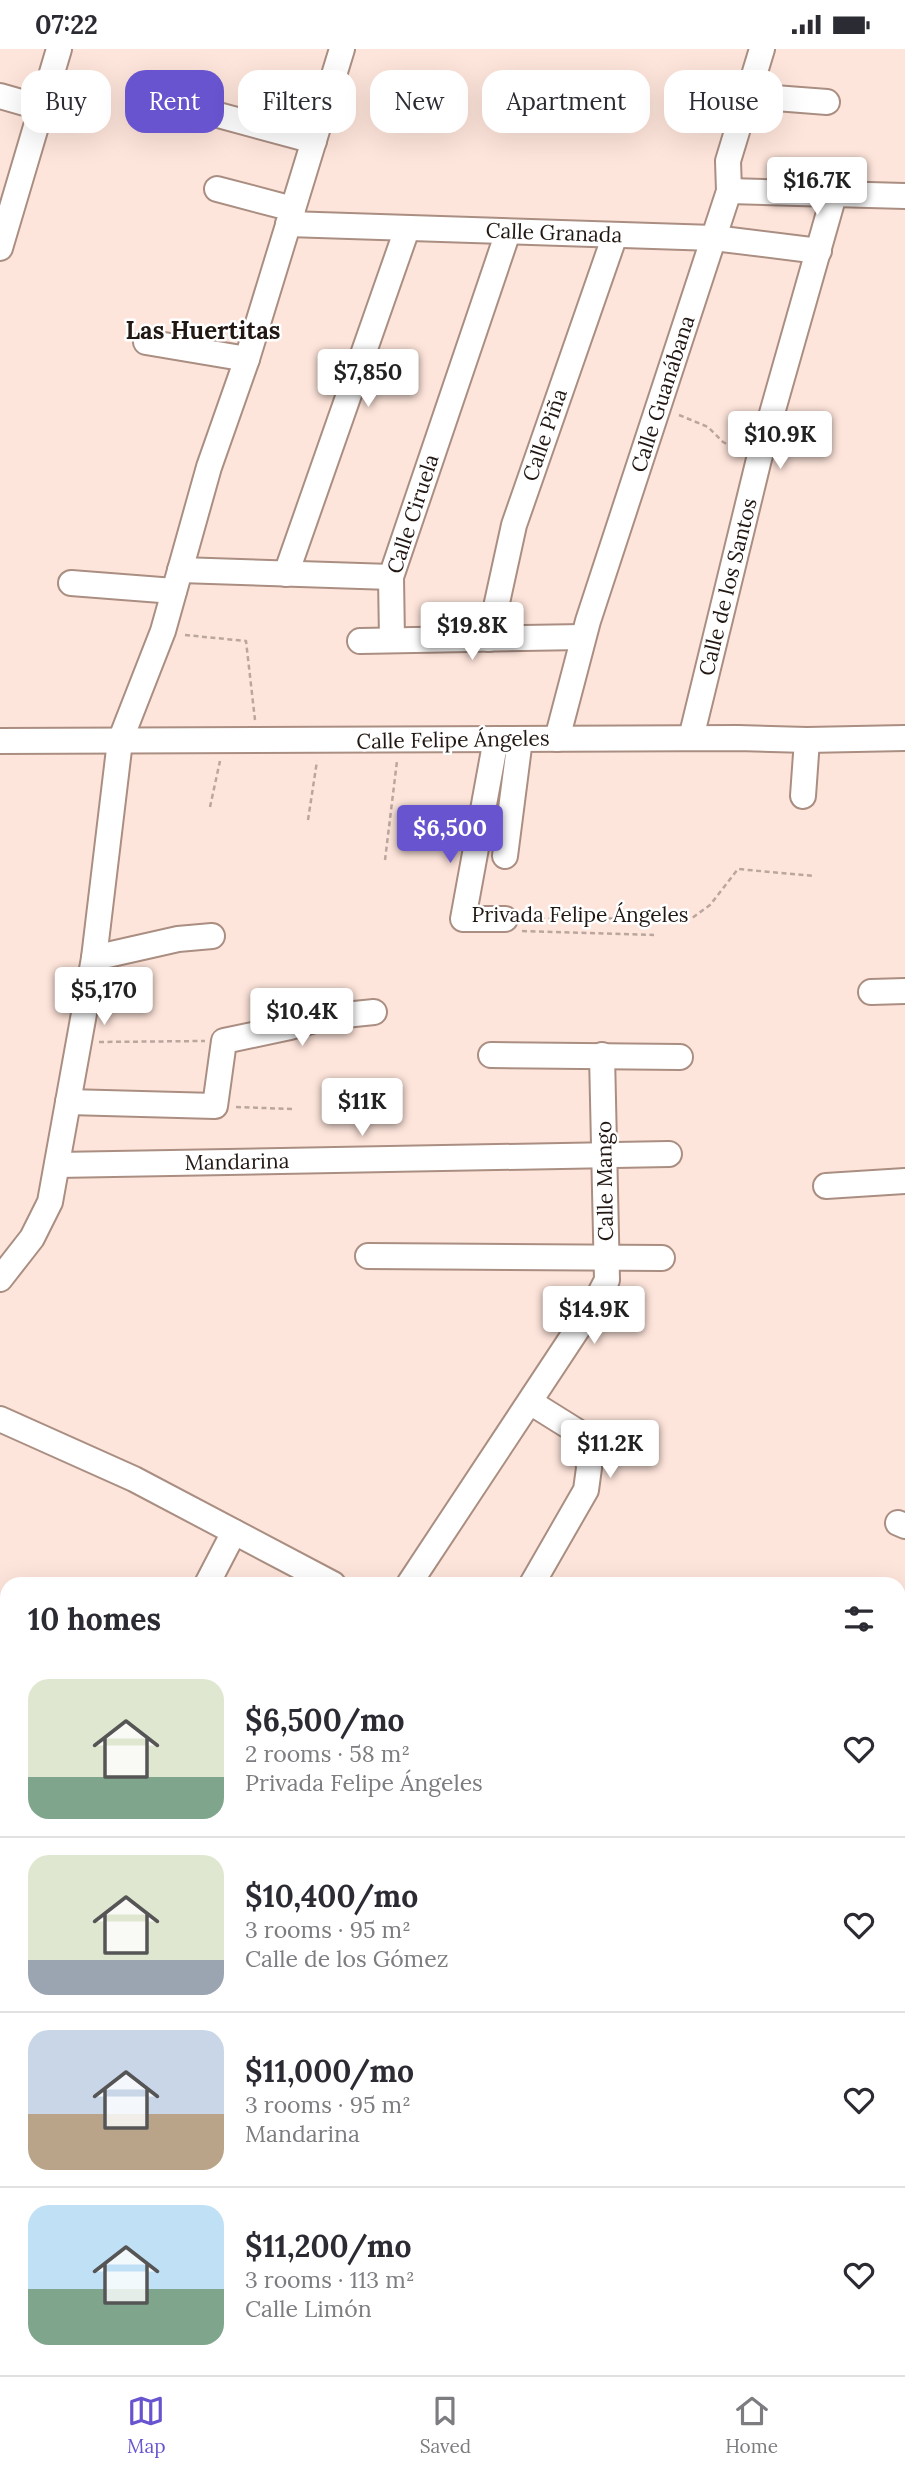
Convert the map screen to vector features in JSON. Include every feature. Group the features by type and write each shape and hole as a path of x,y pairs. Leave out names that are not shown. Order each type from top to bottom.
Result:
{"street":[{"path":"53,70 59,49"},
{"path":"0,1279 32,1238 50,1202 93,958 120,741 163,631 209,467 247,359 342,49"},
{"name":"Calle Guanábana","path":"756,70 762,49"},
{"path":"0,96 21,102"},
{"path":"783,99 827,102"},
{"path":"224,117 314,141"},
{"path":"0,248 34,133"},
{"name":"Calle Guanábana","path":"557,739 583,637 729,191 728,161 737,133"},
{"name":"Calle Granada","path":"217,189 290,216 407,229 713,238 819,251"},
{"path":"729,191 905,195"},
{"name":"Calle de los Santos","path":"691,738 759,459 835,195"},
{"path":"286,574 407,229"},
{"name":"Calle Ciruela","path":"392,640 391,577 508,232"},
{"name":"Calle Piña","path":"489,639 514,525 615,235"},
{"path":"146,342 247,359"},
{"path":"71,583 286,574 391,577"},
{"path":"360,641 583,637"},
{"name":"Calle Felipe Ángeles","path":"0,741 905,738"},
{"path":"505,856 508,739"},
{"name":"Privada Felipe Ángeles","path":"505,919 463,919 508,739"},
{"path":"803,796 807,740"},
{"path":"93,958 178,939 212,936"},
{"path":"871,992 905,991"},
{"path":"68,1102 215,1106 224,1041 325,1017 374,1013"},
{"path":"491,1055 668,1057"},
{"name":"Calle Mango","path":"414,1577 596,1301 607,1280 602,1055"},
{"name":"Mandarina","path":"57,1165 669,1154"},
{"path":"826,1186 905,1181"},
{"path":"368,1256 662,1258"},
{"path":"530,1402 586,1437 589,1468 586,1490 537,1577"},
{"path":"0,1419 134,1479 320,1577"},
{"path":"211,1577 234,1532"}],"path":[{"path":"659,407 708,427 723,442 759,459"},
{"path":"163,631 194,637 246,641 256,723"},
{"path":"210,807 224,740"},
{"path":"308,820 321,740"},
{"path":"386,860 399,741"},
{"name":"Privada Felipe Ángeles","path":"505,919 692,918 710,905 738,869 814,876"},
{"path":"505,919 507,930 654,935"},
{"path":"79,1042 224,1041"},
{"path":"215,1106 292,1109"}],"district":[{"name":"Las Huertitas","path":"203,331"}]}
